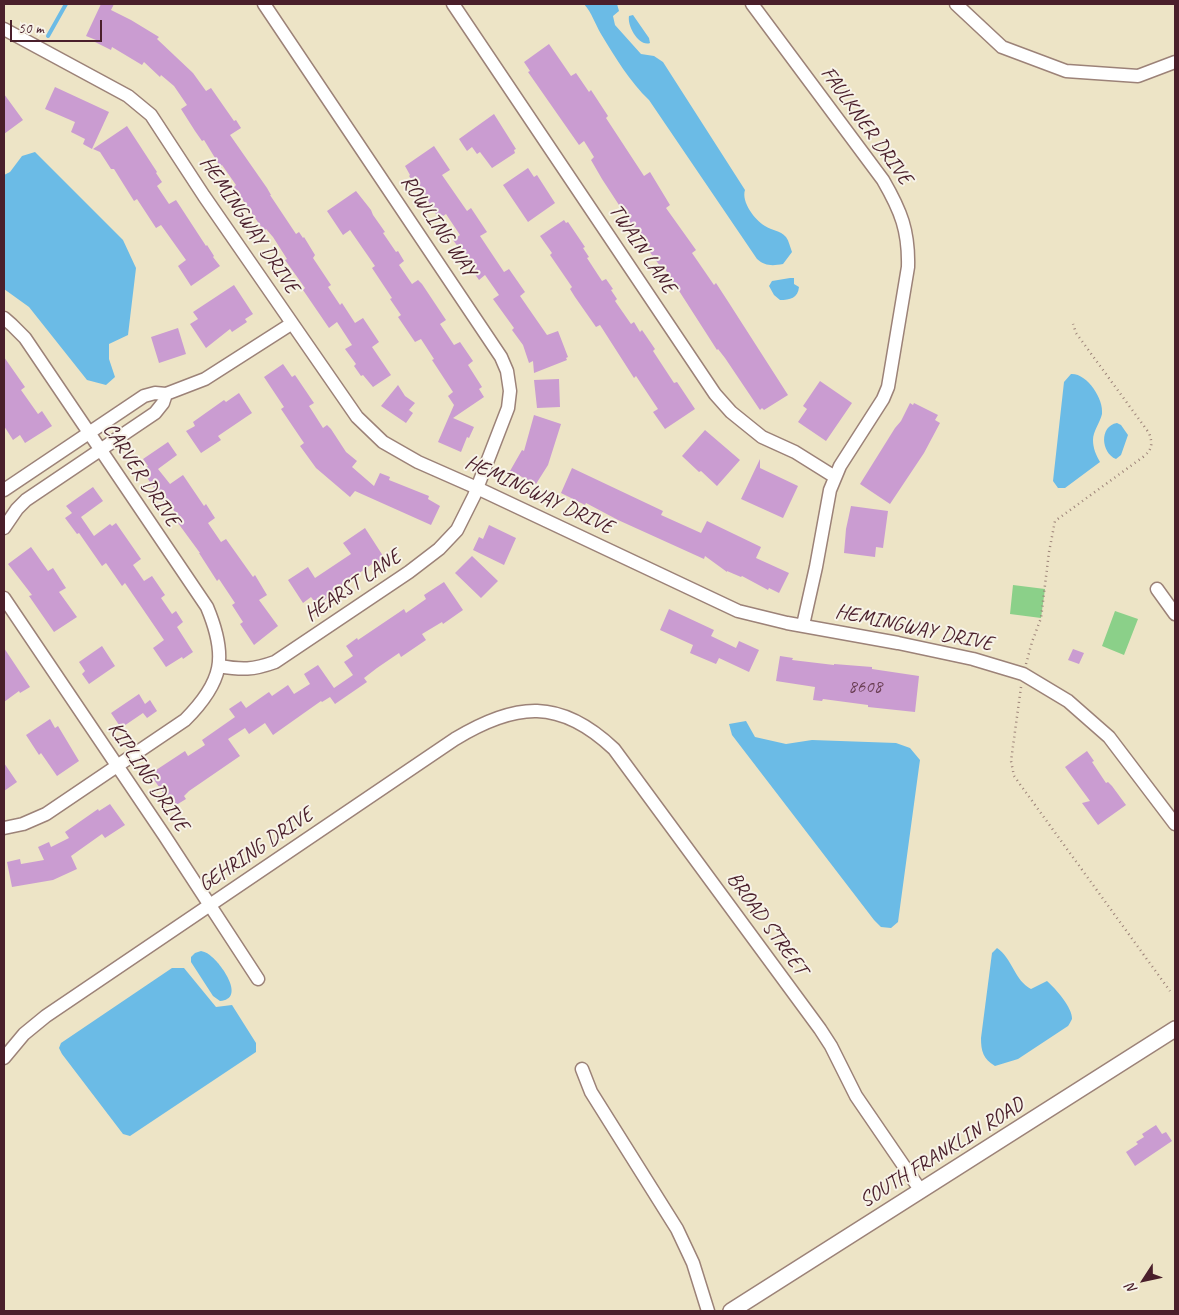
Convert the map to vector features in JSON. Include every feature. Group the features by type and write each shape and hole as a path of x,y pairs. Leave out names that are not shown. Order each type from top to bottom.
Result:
{"main road":[{"name":"SOUTH FRANKLIN ROAD","path":"731,1311 1175,1029"}],"street":[{"name":"ROWLING WAY","path":"264,4 501,357 507,371 510,391 508,408 478,488"},
{"name":"TWAIN LANE","path":"452,4 715,394 731,412 762,437 795,452 836,477"},
{"path":"956,4 1002,47 1066,71 1138,76 1175,62"},
{"name":"FAULKNER DRIVE","path":"757,5 883,180 897,205 907,234 908,266 888,387 883,399 840,466 830,490 803,626"},
{"name":"HEMINGWAY DRIVE","path":"4,28 128,96 151,115 291,324 357,417 383,442 418,462 478,488 738,611 803,626 973,659 1023,674 1068,701 1109,737 1175,824"},
{"name":"CARVER DRIVE","path":"4,318 25,338 207,607 216,628 219,666"},
{"path":"26,500 9,487 144,396 155,393 166,394 205,379 291,324"},
{"path":"4,528 17,509 26,500 155,413 163,404 166,394"},
{"name":"HEARST LANE","path":"219,666 241,670 258,668 275,662 409,572 439,549 457,530 478,488"},
{"path":"1157,590 1175,614"},
{"name":"KIPLING DRIVE","path":"4,598 258,979"},
{"path":"4,828 23,824 46,814 186,720 202,703 212,686 219,666"},
{"name":"GEHRING DRIVE","path":"4,1058 24,1034 46,1016 478,725 511,713 529,710 549,712"},
{"name":"BROAD STREET","path":"549,712 582,725 598,735 614,749 820,1029 831,1046 856,1096 921,1191"},
{"path":"582,1069 591,1092 677,1229 693,1263 708,1311"}],"path":[{"path":"1073,324 1076,333 1149,433 1152,442 1151,447 1143,457 1055,520 1049,552 1042,618 1032,642 1023,674 1011,761 1014,776 1170,991"}],"green space":[{"path":"1013,585 1045,589 1041,618 1010,614"},
{"path":"1115,611 1138,619 1124,655 1102,646"}],"water":[{"path":"584,4 617,4 619,11 613,16 615,25 641,54 654,56 663,62 745,190 745,200 753,215 768,228 781,233 787,239 792,252 783,264 769,265 757,259 649,100 623,69"},
{"path":"633,15 649,38 650,43 642,42 635,35 629,20 629,16"},
{"path":"35,152 123,240 136,268 128,335 109,344 109,359 115,377 106,385 87,380 29,307 4,289 4,175 10,172 22,156"},
{"path":"794,278 794,284 799,287 797,294 790,299 780,300 774,295 769,286 772,281"},
{"path":"1071,374 1077,375 1088,382 1100,401 1102,414 1093,440 1100,462 1065,488 1058,488 1053,481 1064,382"},
{"path":"1117,423 1121,425 1128,435 1121,455 1116,459 1107,451 1104,440 1107,429"},
{"path":"746,721 755,737 786,744 812,740 896,743 910,748 920,760 898,922 891,928 881,927 874,920 732,735 729,724"},
{"path":"997,948 1006,957 1021,981 1031,989 1047,981 1067,1004 1072,1014 1072,1019 1068,1026 1018,1059 995,1066 984,1054 981,1047 981,1038 992,953"},
{"path":"201,951 216,961 230,981 232,988 228,999 220,1001 213,996 191,962 191,957"},
{"path":"172,968 184,968 216,1007 232,1005 256,1043 256,1052 130,1136 123,1134 59,1048 61,1043"}],"building":[{"path":"101,4 114,4 111,10 159,37 157,39 193,73 206,91 211,88 241,128 230,135 296,234 299,232 304,237 315,255 313,258 331,285 328,287 340,305 342,303 355,323 363,318 379,342 372,347 391,375 373,387 363,375 361,376 354,366 356,364 345,349 352,345 337,322 329,328 303,290 305,288 285,260 287,259 273,237 266,229 264,231 234,187 236,185 222,165 220,166 204,140 202,141 195,131 181,109 187,105 174,86 161,75 160,77 144,62 142,65 112,47 111,50 86,36"},
{"path":"549,44 571,76 576,73 589,92 591,90 608,116 606,118 644,176 650,172 670,205 666,208 696,250 692,253 714,285 716,283 788,395 764,410 762,408 760,410 725,358 717,350 665,269 663,270 649,251 602,179 591,160 594,157 584,141 579,145 528,72 530,71 524,62"},
{"path":"55,87 109,112 92,149 83,144 85,139 71,132 75,122 45,109"},
{"path":"4,94 23,120 4,134"},
{"path":"494,114 516,149 514,150 515,153 492,168 480,152 477,154 472,147 467,151 459,139"},
{"path":"127,126 162,182 157,186 169,204 176,200 220,266 191,286 178,266 186,260 161,225 156,228 137,199 134,201 114,169 111,169 100,152 93,149"},
{"path":"434,146 450,170 442,175 467,211 471,208 487,232 480,236 504,272 509,269 525,292 520,296 547,335 558,331 568,357 566,358 567,360 534,373 533,361 529,363 523,345 512,330 514,328 493,299 499,295 485,275 479,280 472,270 474,268 453,240 460,235 446,214 439,219 409,176 405,166"},
{"path":"528,168 534,177 537,175 555,203 528,222 503,185"},
{"path":"356,191 371,210 396,252 398,251 404,261 399,265 412,284 418,280 422,284 446,320 440,324 454,345 460,342 473,361 468,365 482,387 479,389 484,397 453,418 474,427 469,438 467,437 461,452 438,442 454,405 448,396 453,392 421,339 415,342 398,317 401,315 390,299 392,298 372,268 375,266 350,230 343,235 327,211"},
{"path":"564,220 566,223 568,222 585,247 583,248 589,257 587,258 602,281 606,279 613,289 611,290 617,299 615,301 631,324 634,322 640,332 642,330 674,383 677,382 695,409 665,429 653,412 658,409 636,376 634,378 600,325 596,327 575,297 570,289 572,287 550,255 552,253 540,236"},
{"path":"234,285 253,314 245,319 247,322 232,332 230,329 206,348 190,324 198,319 193,312"},
{"path":"178,328 186,354 159,363 151,337"},
{"path":"4,357 25,387 21,390 38,414 42,411 52,426 25,443 20,435 13,440 4,426"},
{"path":"283,364 292,377 295,375 314,403 309,406 323,428 327,425 346,452 357,461 352,467 374,486 380,473 390,477 389,480 429,496 428,499 440,506 431,525 355,491 350,497 316,468 300,446 304,443 281,409 284,407 264,377"},
{"path":"559,379 560,407 537,408 534,380"},
{"path":"820,381 852,403 826,441 798,422 807,409 803,406"},
{"path":"398,385 405,396 415,403 409,410 413,413 406,423 381,406"},
{"path":"239,393 252,413 218,436 221,440 201,453 186,431 195,426 193,422 224,400 226,402"},
{"path":"910,403 913,405 914,403 938,415 935,420 940,423 924,453 890,504 860,484 901,421"},
{"path":"534,415 561,424 548,465 536,484 510,471 522,450 524,451"},
{"path":"705,430 740,460 717,486 682,456"},
{"path":"168,442 177,455 158,469 170,484 183,475 204,506 206,504 215,518 208,523 221,542 226,539 253,577 255,575 267,595 259,600 278,626 254,645 240,624 243,622 232,605 235,603 219,579 217,581 200,553 175,519 178,517 167,500 164,503 142,470 148,466 143,459"},
{"path":"760,459 760,468 798,486 783,518 741,499"},
{"path":"572,468 663,511 661,515 701,533 707,521 761,547 756,558 789,573 779,593 769,588 768,590 742,576 727,572 705,556 704,559 561,493"},
{"path":"93,487 103,501 81,517 94,536 110,524 112,526 116,523 141,559 133,565 144,581 152,576 165,595 161,598 172,614 176,611 183,622 177,627 193,652 166,667 153,648 164,640 125,583 122,586 106,563 102,566 79,533 77,534 65,518 72,513 66,506"},
{"path":"851,506 888,511 883,548 876,547 875,557 844,553 846,529"},
{"path":"489,525 516,538 504,565 473,550 479,537 483,539"},
{"path":"365,528 385,559 374,567 372,564 355,576 356,578 317,605 311,597 303,603 288,580 308,567 315,578 351,554 343,543"},
{"path":"31,547 48,571 53,568 66,588 59,592 77,617 54,632 29,596 32,595 8,564"},
{"path":"472,556 498,581 481,598 455,573"},
{"path":"444,582 463,610 443,624 442,622 422,634 426,640 401,657 399,653 377,668 364,678 367,682 335,704 330,697 321,701 273,735 265,723 249,734 245,728 228,739 240,756 189,791 184,796 186,799 173,807 150,774 185,751 188,756 205,745 202,740 235,717 229,709 241,701 246,708 269,692 272,696 288,685 294,694 310,684 304,674 318,665 334,688 353,675 344,662 353,656 346,646 404,609 406,613 426,599 424,595"},
{"path":"669,609 714,630 711,636 736,648 739,641 759,650 749,672 719,658 716,664 690,653 693,645 660,630"},
{"path":"102,646 115,666 89,684 82,674 85,671 79,662"},
{"path":"4,648 30,687 20,693 19,691 4,702"},
{"path":"1073,649 1084,653 1079,664 1068,660"},
{"path":"780,656 793,658 792,660 872,667 872,669 919,676 915,712 868,707 868,705 823,699 822,701 813,700 815,687 776,681"},
{"path":"139,694 145,704 150,700 157,711 147,718 143,713 121,728 111,713"},
{"path":"50,719 55,728 58,726 79,761 57,776 41,753 39,755 26,735"},
{"path":"1087,751 1106,783 1108,782 1112,786 1126,805 1098,825 1082,803 1090,801 1065,767"},
{"path":"4,763 17,782 4,791"},
{"path":"110,804 125,825 105,838 102,834 71,856 77,869 53,880 12,887 7,862 20,859 21,864 44,860 38,847 49,842 51,847 69,838 65,832 98,809 99,811"},
{"path":"1156,1125 1162,1134 1166,1132 1172,1141 1135,1166 1126,1152 1138,1144 1136,1142 1144,1137 1142,1134"}],"waterway":[{"path":"48,36 66,4"}]}
